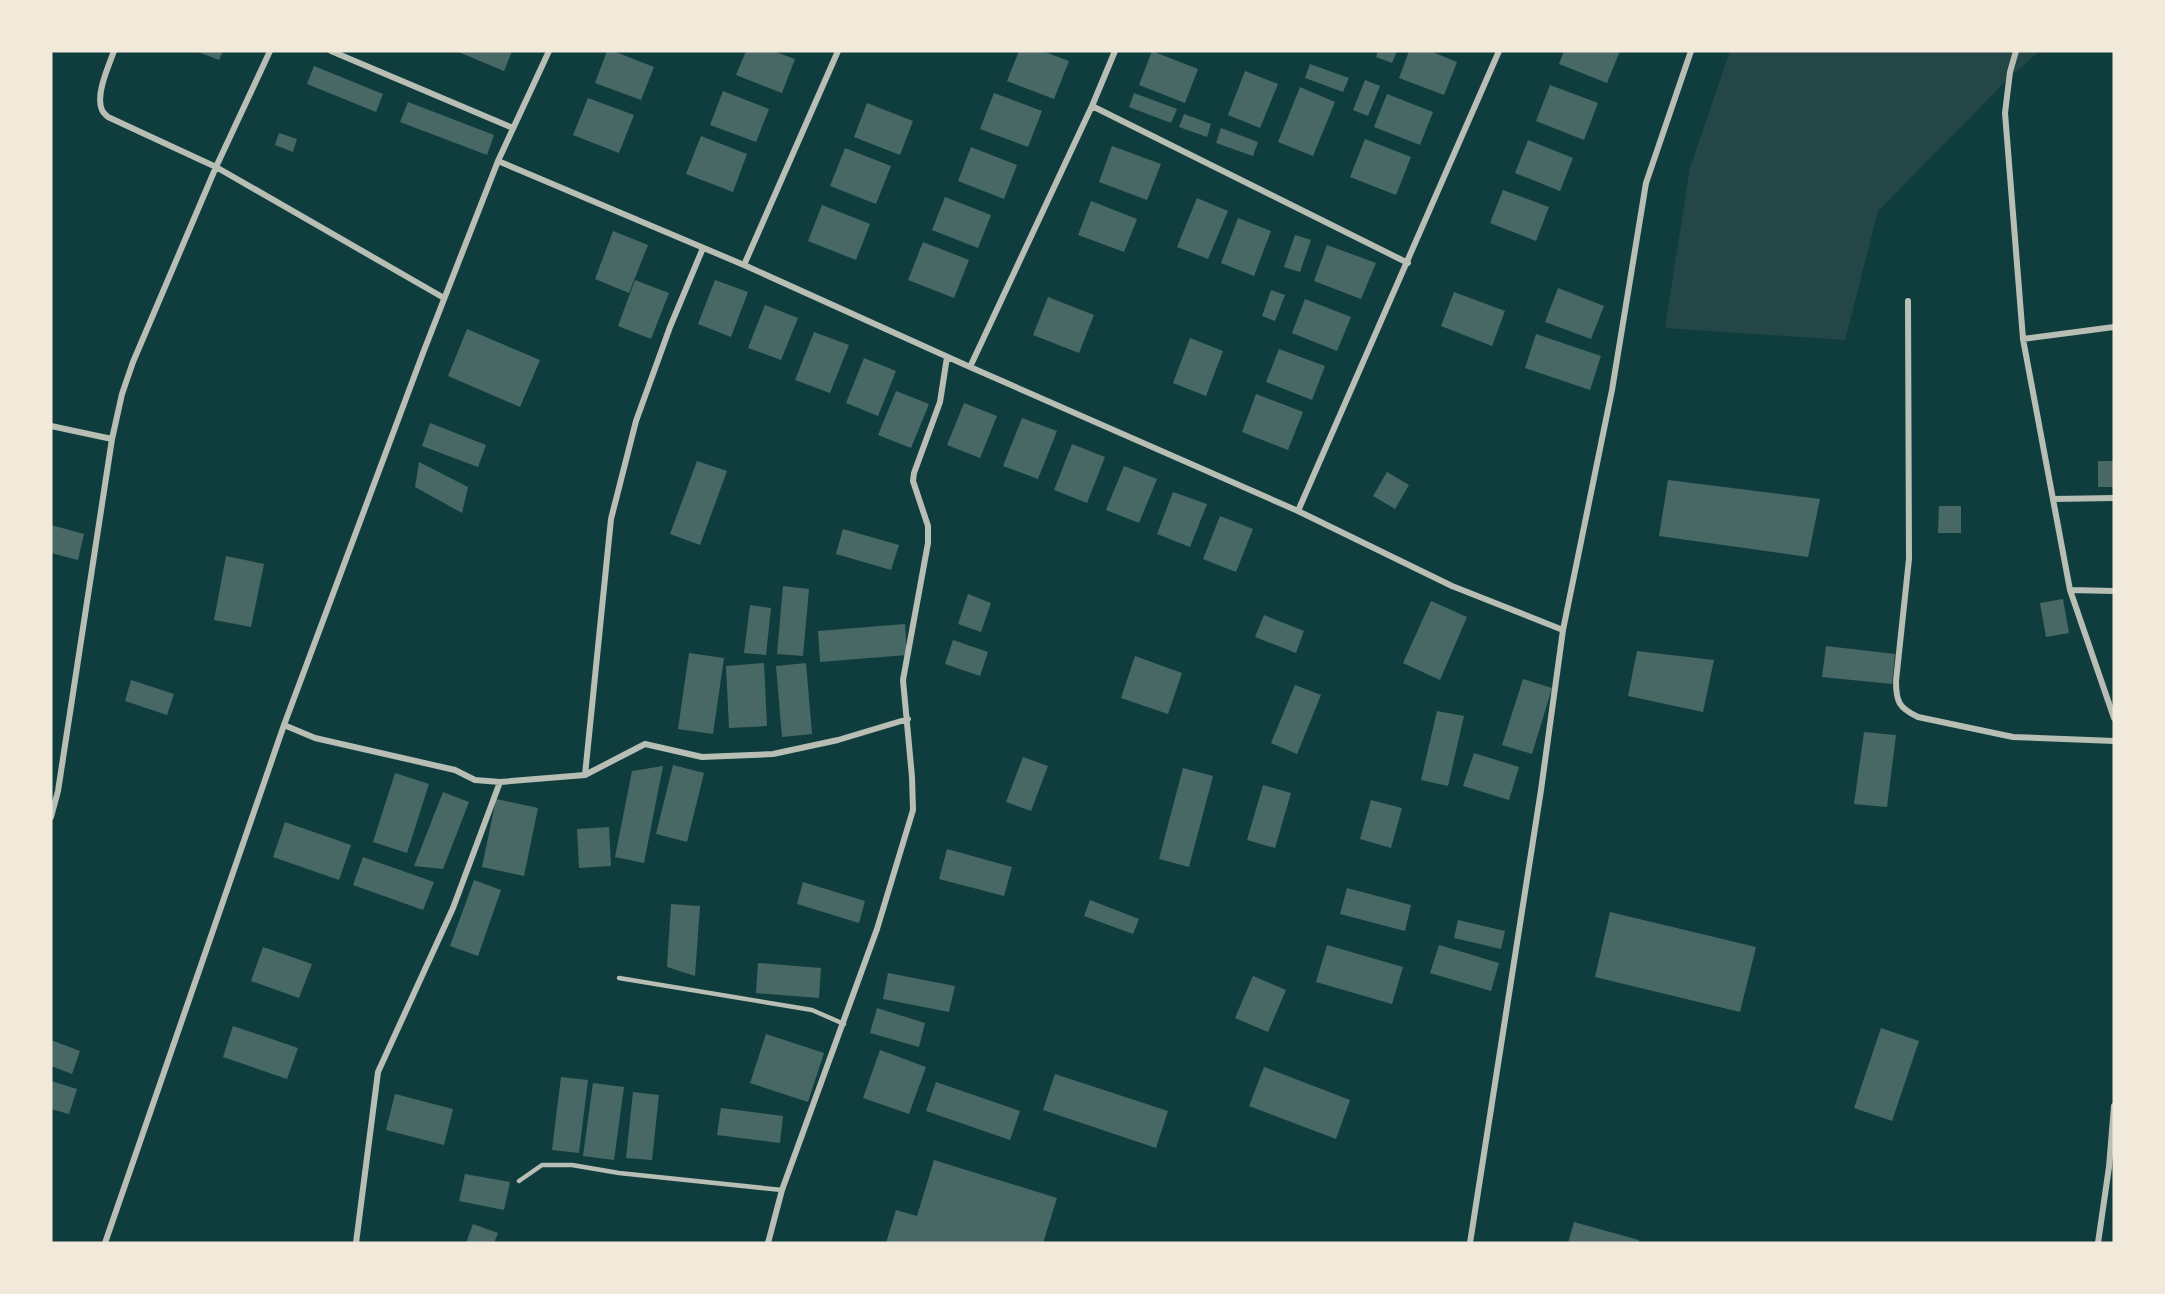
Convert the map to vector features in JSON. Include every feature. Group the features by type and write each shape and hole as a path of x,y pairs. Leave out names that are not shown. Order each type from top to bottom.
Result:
{"street":[{"path":"114,51 104,76 100,96 101,109 108,117 216,167 444,298"},
{"path":"51,817 112,439 122,394 133,362 216,167 270,51"},
{"path":"331,51 513,128"},
{"path":"105,1243 285,725 444,298 498,161 549,51"},
{"path":"744,265 838,51"},
{"path":"970,367 1092,106 1115,51"},
{"path":"1298,511 1499,51"},
{"path":"1470,1243 1541,790 1563,630 1612,390 1646,183 1691,51"},
{"path":"2016,51 2010,72 2006,113 2023,339 2070,590 2114,718"},
{"path":"1092,106 1408,263"},
{"path":"498,161 744,265 1298,511 1452,586 1563,630"},
{"path":"585,775 611,519 636,421 670,327 703,248"},
{"path":"1908,301 1910,559 1896,697 1904,711 1918,717 2013,737 2114,741"},
{"path":"2023,339 2114,327"},
{"path":"768,1243 782,1190 877,929 913,810 908,719 903,680 928,543 928,526 913,481 940,402 947,357"},
{"path":"51,426 112,439"},
{"path":"2053,499 2114,498"},
{"path":"2070,590 2114,591"},
{"path":"285,725 315,738 455,770 475,780 500,782 585,775 645,744 702,757 773,754 838,740 908,719"},
{"path":"356,1243 378,1071 453,908 500,782"},
{"path":"2098,1243 2109,1167 2114,1106"}],"lane":[{"path":"619,978 812,1011 844,1024"},
{"path":"519,1181 542,1165 572,1165 619,1173 782,1190"}],"shaded area":[{"path":"1730,51 2040,51 2010,77 1878,211 1845,340 1665,328 1690,168"}],"building":[{"path":"196,51 223,51 219,60"},
{"path":"456,51 512,51 504,71"},
{"path":"607,51 613,51 654,67 641,100 595,83"},
{"path":"746,51 773,51 795,59 782,93 736,75"},
{"path":"1019,51 1042,51 1069,61 1054,99 1007,81"},
{"path":"1152,51 1198,69 1185,103 1139,85"},
{"path":"1378,51 1397,51 1392,63 1376,57"},
{"path":"1409,51 1430,51 1457,62 1444,95 1399,78"},
{"path":"1564,51 1620,51 1607,83 1559,64"},
{"path":"1310,64 1349,78 1343,92 1305,78"},
{"path":"314,66 383,94 376,112 307,84"},
{"path":"1245,71 1278,84 1260,128 1228,115"},
{"path":"1365,80 1380,86 1368,116 1353,110"},
{"path":"1550,85 1598,103 1584,140 1536,121"},
{"path":"1300,87 1335,102 1313,156 1278,142"},
{"path":"723,91 769,109 756,142 710,125"},
{"path":"994,93 1042,111 1028,147 980,129"},
{"path":"1134,93 1177,109 1171,123 1129,107"},
{"path":"1387,94 1433,112 1420,145 1374,127"},
{"path":"588,98 634,115 619,153 573,135"},
{"path":"408,102 494,135 487,155 400,122"},
{"path":"867,103 913,121 900,155 854,137"},
{"path":"1184,114 1211,124 1207,137 1179,127"},
{"path":"1221,128 1258,142 1253,156 1216,143"},
{"path":"279,133 297,139 293,152 275,145"},
{"path":"701,136 747,154 733,192 686,174"},
{"path":"1365,139 1411,157 1396,195 1350,177"},
{"path":"1528,140 1573,158 1560,191 1515,173"},
{"path":"1112,146 1161,164 1147,200 1099,182"},
{"path":"971,147 1017,165 1004,199 958,181"},
{"path":"845,148 891,166 876,204 830,186"},
{"path":"1503,190 1549,207 1536,241 1490,223"},
{"path":"945,197 991,215 978,248 932,230"},
{"path":"1197,198 1228,211 1208,259 1177,247"},
{"path":"1091,201 1137,219 1124,252 1078,235"},
{"path":"822,205 870,224 856,260 808,241"},
{"path":"1238,218 1271,231 1254,276 1221,263"},
{"path":"613,231 648,245 629,293 595,279"},
{"path":"1295,235 1311,240 1300,272 1284,267"},
{"path":"923,242 969,260 954,298 908,280"},
{"path":"1327,245 1376,263 1361,299 1314,281"},
{"path":"635,280 669,293 651,339 618,326"},
{"path":"715,280 748,292 731,337 698,324"},
{"path":"1558,288 1604,306 1591,339 1545,322"},
{"path":"1271,290 1285,295 1275,321 1262,316"},
{"path":"1454,292 1505,311 1492,346 1441,326"},
{"path":"1048,297 1094,315 1079,353 1033,335"},
{"path":"1305,299 1351,317 1337,351 1292,333"},
{"path":"765,305 798,318 781,360 748,348"},
{"path":"467,329 540,360 520,407 448,376"},
{"path":"814,332 849,345 830,393 795,380"},
{"path":"1536,334 1601,356 1590,390 1525,368"},
{"path":"1190,338 1223,351 1206,396 1173,383"},
{"path":"1279,349 1325,366 1312,400 1266,382"},
{"path":"864,358 896,371 878,416 846,403"},
{"path":"896,391 929,404 911,448 878,435"},
{"path":"1256,394 1303,412 1288,450 1242,432"},
{"path":"964,403 997,416 980,458 947,445"},
{"path":"1022,418 1057,431 1038,479 1003,466"},
{"path":"430,423 486,445 478,467 422,446"},
{"path":"1072,444 1105,457 1087,503 1054,490"},
{"path":"697,461 727,471 700,545 670,534"},
{"path":"2098,461 2114,461 2114,487 2098,487"},
{"path":"419,462 468,487 462,513 415,487"},
{"path":"1124,466 1157,479 1139,523 1106,510"},
{"path":"1387,472 1409,485 1395,509 1373,496"},
{"path":"1668,480 1820,499 1808,557 1659,536"},
{"path":"1173,492 1207,504 1190,547 1157,534"},
{"path":"1939,506 1961,506 1961,533 1938,533"},
{"path":"1220,516 1253,529 1236,572 1203,559"},
{"path":"51,525 84,534 78,560 51,553"},
{"path":"843,529 899,545 891,570 836,554"},
{"path":"226,556 264,564 251,627 214,620"},
{"path":"783,586 809,589 803,656 777,654"},
{"path":"968,594 991,603 981,632 958,624"},
{"path":"2063,599 2069,633 2046,637 2040,603"},
{"path":"1431,601 1467,617 1440,680 1403,663"},
{"path":"750,605 771,608 766,655 744,653"},
{"path":"1264,615 1304,631 1296,653 1255,637"},
{"path":"905,624 907,655 820,662 818,631"},
{"path":"953,640 988,652 980,676 945,664"},
{"path":"1826,646 1895,654 1892,684 1822,677"},
{"path":"1637,651 1714,660 1703,712 1628,696"},
{"path":"689,653 724,658 713,734 678,729"},
{"path":"1135,656 1182,673 1168,714 1121,698"},
{"path":"764,663 767,726 729,728 726,666"},
{"path":"806,663 812,734 782,737 776,666"},
{"path":"1523,679 1552,688 1532,754 1502,745"},
{"path":"131,680 174,694 167,715 125,701"},
{"path":"1295,685 1321,695 1297,754 1271,743"},
{"path":"1437,711 1464,716 1448,786 1421,780"},
{"path":"1864,732 1896,735 1887,807 1854,804"},
{"path":"1474,753 1519,767 1509,800 1463,786"},
{"path":"1023,757 1048,766 1031,811 1006,802"},
{"path":"673,765 704,773 687,842 656,834"},
{"path":"663,766 644,863 615,857 632,771"},
{"path":"1183,768 1213,776 1189,867 1159,859"},
{"path":"395,773 429,784 407,853 373,842"},
{"path":"1263,785 1291,793 1275,848 1247,840"},
{"path":"443,792 469,802 443,869 414,866"},
{"path":"496,799 538,808 524,876 482,867"},
{"path":"1371,800 1402,808 1391,848 1360,839"},
{"path":"285,822 351,845 339,880 273,857"},
{"path":"609,827 611,866 579,868 577,829"},
{"path":"947,849 1012,867 1004,896 939,879"},
{"path":"363,857 434,882 423,910 353,885"},
{"path":"474,880 501,890 478,956 450,946"},
{"path":"803,882 865,901 859,923 797,904"},
{"path":"1347,888 1411,905 1405,931 1340,914"},
{"path":"1090,900 1139,919 1133,934 1084,916"},
{"path":"671,904 700,906 695,976 667,967"},
{"path":"1610,912 1756,947 1740,1012 1595,977"},
{"path":"1458,920 1505,931 1501,949 1454,938"},
{"path":"1327,945 1403,967 1392,1004 1316,982"},
{"path":"1439,945 1499,963 1491,991 1430,973"},
{"path":"263,947 312,964 299,998 251,981"},
{"path":"758,963 821,968 819,998 756,993"},
{"path":"888,973 955,986 949,1012 883,999"},
{"path":"1253,976 1286,990 1268,1032 1235,1018"},
{"path":"877,1008 925,1023 919,1047 870,1033"},
{"path":"233,1026 298,1048 287,1079 223,1057"},
{"path":"1881,1028 1919,1041 1892,1121 1854,1108"},
{"path":"766,1034 824,1053 808,1102 750,1083"},
{"path":"51,1040 80,1051 72,1074 51,1066"},
{"path":"880,1050 926,1067 909,1114 863,1098"},
{"path":"1264,1067 1350,1100 1336,1139 1249,1106"},
{"path":"1055,1074 1168,1111 1156,1148 1043,1110"},
{"path":"561,1077 588,1080 579,1153 552,1150"},
{"path":"51,1081 77,1089 69,1114 51,1109"},
{"path":"936,1082 1020,1111 1010,1140 926,1111"},
{"path":"593,1083 624,1087 614,1160 583,1156"},
{"path":"633,1092 659,1095 652,1160 626,1158"},
{"path":"395,1094 453,1109 444,1145 386,1130"},
{"path":"721,1108 783,1116 780,1143 717,1135"},
{"path":"934,1160 1057,1198 1043,1243 886,1243 896,1210 917,1216"},
{"path":"465,1174 510,1182 504,1210 459,1201"},
{"path":"1574,1222 1639,1240 1638,1243 1568,1243"},
{"path":"473,1224 498,1233 494,1243 466,1243"}]}
